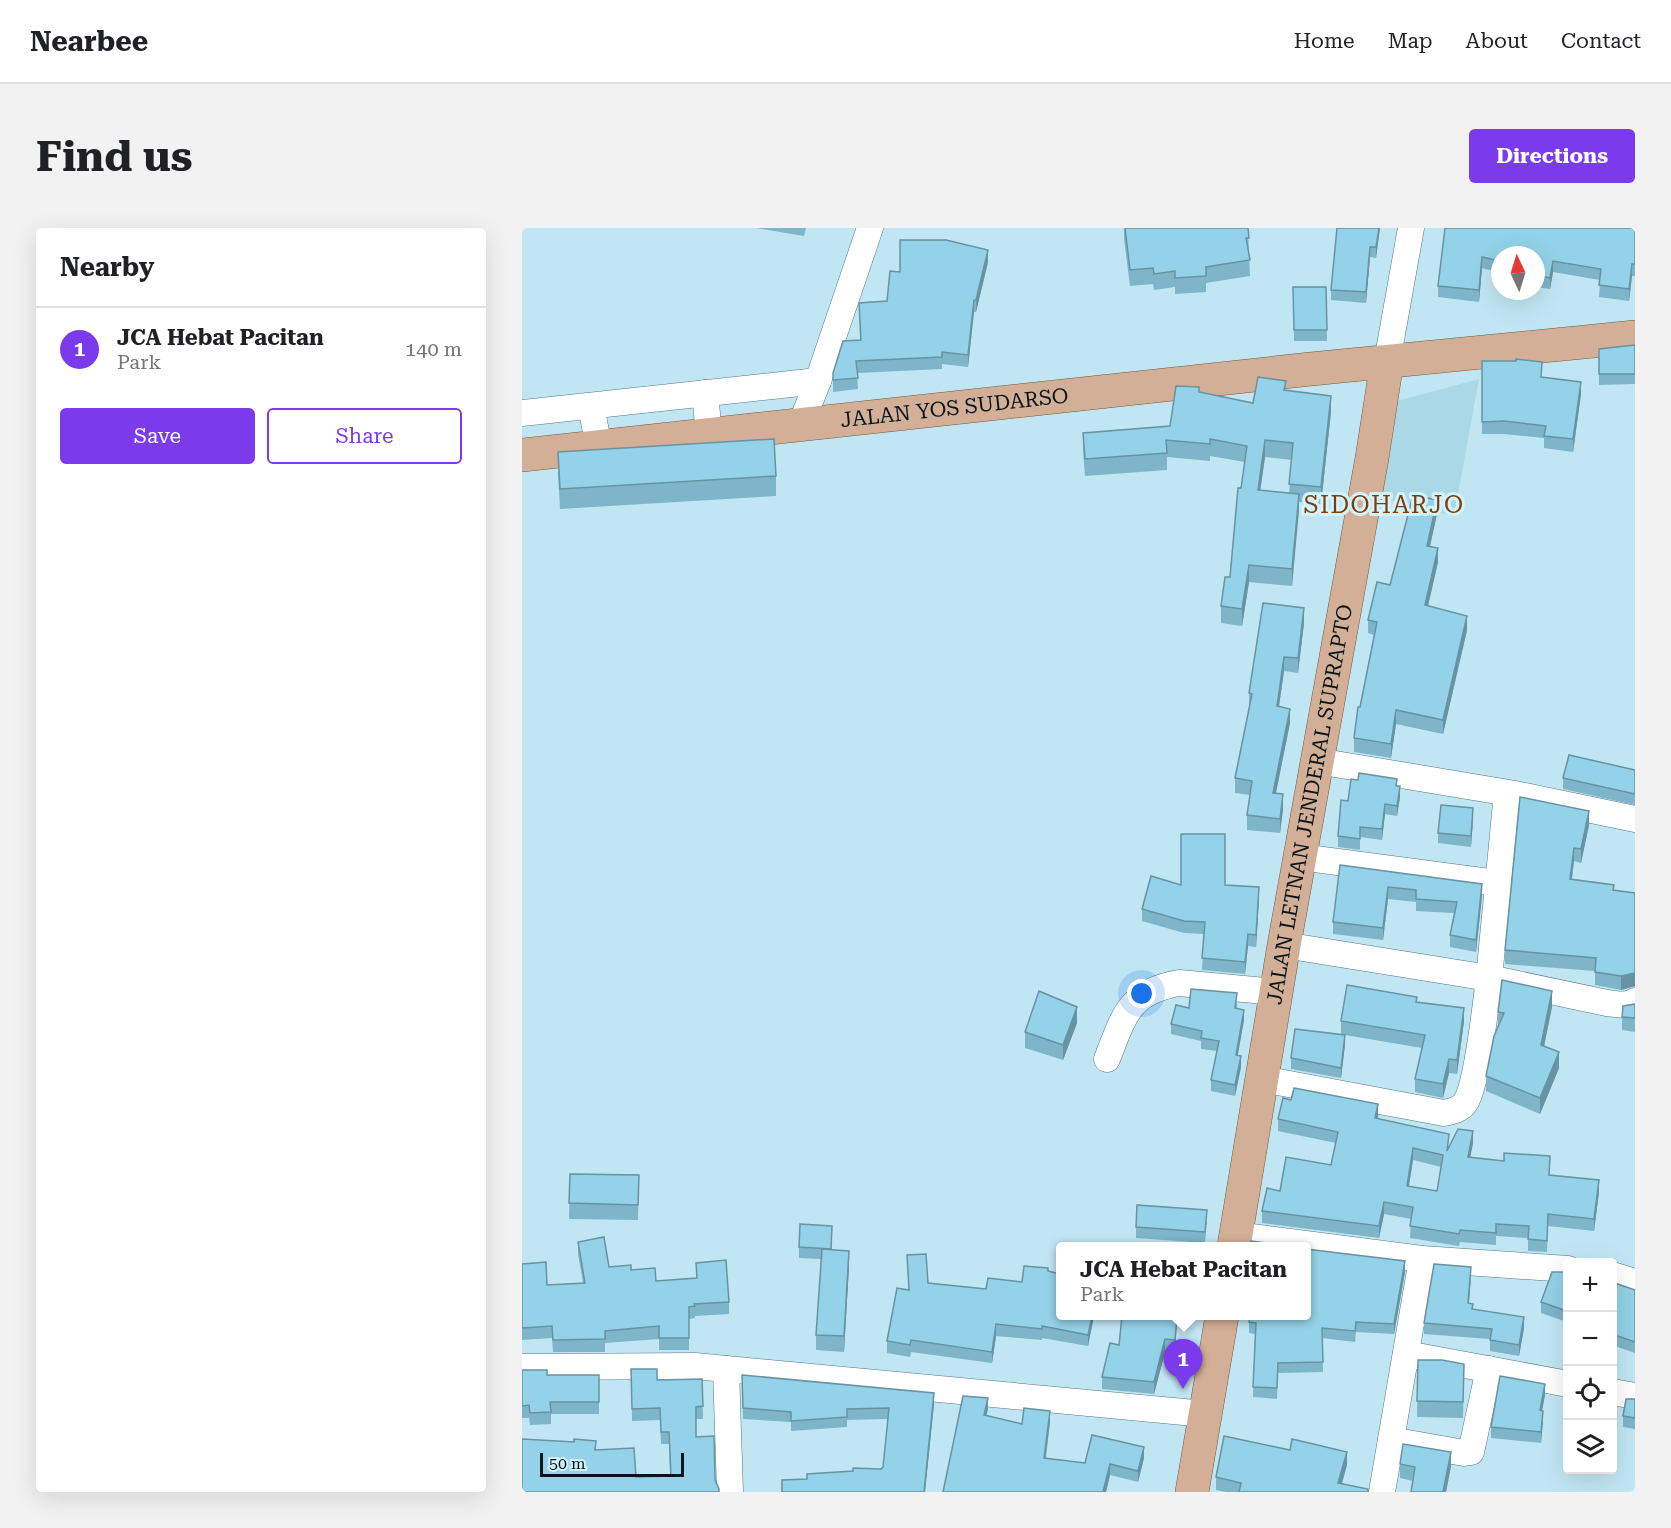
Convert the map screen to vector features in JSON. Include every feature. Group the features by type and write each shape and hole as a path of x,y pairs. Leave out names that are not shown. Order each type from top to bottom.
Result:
{"main road":[{"name":"JALAN YOS SUDARSO","path":"522,455 1635,337"},
{"name":"JALAN LETNAN JENDERAL SUPRAPTO","path":"1235,1241 1300,857 1336,764 1372,458 1387,362"},
{"path":"1192,1492 1221,1320"}],"street":[{"path":"801,424 870,228"},
{"path":"1387,362 1411,228"},
{"path":"522,413 818,381"},
{"path":"705,393 709,435"},
{"path":"591,406 598,447"},
{"path":"1336,764 1507,793 1635,819"},
{"path":"1262,1079 1444,1113 1460,1108 1471,1089 1490,978 1507,793"},
{"path":"1300,857 1497,883"},
{"path":"1284,945 1490,978 1606,1003 1622,1005 1635,1001"},
{"path":"1107,1059 1123,1018 1132,1003 1168,985 1179,983 1276,992"},
{"path":"1311,1248 1563,1269"},
{"path":"1382,1492 1422,1259"},
{"path":"1617,1277 1635,1282"},
{"path":"1406,1354 1563,1383"},
{"path":"522,1367 695,1366 726,1368 1205,1414"},
{"path":"726,1368 730,1492"},
{"path":"1391,1440 1464,1453 1471,1452 1489,1369"},
{"path":"1617,1393 1635,1396"}],"shaded area":[{"path":"1479,379 1454,516 1378,497 1393,402"}],"building":[{"path":"1125,228 1248,228 1249,238 1246,238 1250,260 1206,267 1206,276 1175,278 1175,271 1154,274 1153,268 1130,270"},
{"path":"1337,228 1379,228 1376,247 1370,247 1366,292 1331,290"},
{"path":"1445,228 1635,228 1635,264 1632,264 1629,289 1599,285 1601,269 1553,261 1550,278 1545,277 1545,246 1491,246 1491,259 1482,257 1479,290 1438,286"},
{"path":"900,240 946,240 988,250 976,300 974,300 968,355 942,352 942,357 856,361 858,378 833,380 843,341 861,340 859,303 887,301 890,271 900,272"},
{"path":"1293,287 1326,287 1327,330 1294,330"},
{"path":"1635,345 1635,374 1599,374 1599,349"},
{"path":"1516,359 1542,362 1541,377 1581,382 1573,439 1544,436 1546,426 1504,421 1482,422 1482,361 1516,361"},
{"path":"1258,377 1286,381 1284,390 1331,396 1321,487 1289,484 1293,443 1265,440 1258,490 1299,494 1292,569 1249,565 1242,609 1221,606 1225,577 1230,577 1238,488 1241,488 1247,446 1210,439 1210,444 1166,440 1167,453 1085,459 1083,433 1170,426 1176,386 1199,387 1199,392 1253,403"},
{"path":"774,439 776,476 560,489 558,452"},
{"path":"1413,495 1437,500 1427,546 1438,548 1425,605 1467,616 1443,720 1396,710 1391,744 1354,738 1358,707 1360,707 1377,622 1368,620 1377,582 1390,585"},
{"path":"1263,603 1304,608 1298,658 1284,657 1277,706 1290,709 1273,793 1283,794 1280,819 1247,815 1252,781 1235,778 1252,694 1249,693"},
{"path":"1569,755 1635,770 1635,794 1563,778"},
{"path":"1359,773 1397,779 1396,786 1400,786 1397,806 1385,804 1382,829 1360,827 1360,839 1338,836 1341,800 1348,801 1351,779 1358,780"},
{"path":"1520,797 1589,811 1581,849 1574,848 1570,879 1614,885 1613,890 1635,893 1635,973 1621,976 1595,972 1596,958 1505,950"},
{"path":"1441,805 1473,808 1471,836 1438,833"},
{"path":"1181,834 1225,834 1225,885 1259,887 1256,935 1248,934 1245,962 1202,958 1205,922 1184,921 1142,909 1151,876 1181,885"},
{"path":"1340,865 1482,884 1476,940 1450,935 1457,902 1416,899 1416,890 1388,887 1383,928 1333,922"},
{"path":"1502,980 1552,991 1541,1045 1559,1052 1540,1098 1486,1076 1494,1036 1504,1013 1498,1012"},
{"path":"1347,985 1417,997 1416,1002 1464,1008 1457,1060 1449,1059 1443,1084 1415,1079 1425,1035 1341,1021"},
{"path":"1191,989 1237,993 1235,1008 1244,1010 1236,1055 1241,1056 1235,1085 1211,1080 1219,1041 1201,1038 1202,1031 1171,1024 1176,1005 1189,1008"},
{"path":"1039,991 1077,1007 1063,1045 1025,1032"},
{"path":"1635,1004 1635,1018 1622,1017 1623,1006"},
{"path":"1295,1029 1345,1035 1341,1068 1291,1058"},
{"path":"1294,1088 1378,1104 1375,1118 1449,1134 1447,1151 1458,1129 1473,1131 1468,1157 1504,1161 1504,1153 1550,1156 1549,1175 1599,1180 1594,1219 1548,1214 1547,1241 1528,1239 1529,1226 1496,1224 1496,1233 1460,1230 1459,1234 1410,1226 1413,1207 1384,1202 1379,1226 1262,1211 1267,1188 1280,1191 1286,1157 1331,1165 1338,1132 1278,1119 1283,1098 1291,1100","holes":["1413,1148 1443,1155 1437,1191 1407,1186"]},
{"path":"570,1174 639,1175 638,1205 569,1203"},
{"path":"1137,1205 1207,1210 1205,1232 1136,1227"},
{"path":"800,1224 832,1226 831,1249 799,1247"},
{"path":"604,1237 609,1267 631,1265 631,1270 655,1268 656,1281 697,1278 696,1263 726,1260 729,1302 694,1304 695,1306 689,1307 689,1338 659,1338 659,1326 605,1331 605,1339 553,1340 552,1326 522,1328 522,1264 546,1262 547,1285 585,1283 578,1242"},
{"path":"822,1249 849,1251 844,1336 816,1335"},
{"path":"1311,1250 1405,1261 1394,1324 1356,1322 1355,1331 1322,1328 1323,1362 1278,1363 1277,1388 1253,1387 1256,1323 1249,1322 1249,1320 1311,1320"},
{"path":"926,1254 928,1283 986,1289 988,1278 1022,1282 1024,1266 1048,1268 1048,1271 1056,1273 1056,1320 1091,1320 1088,1335 1042,1326 1042,1329 996,1324 992,1352 911,1340 910,1345 887,1341 897,1288 909,1290 907,1255"},
{"path":"1434,1264 1471,1267 1468,1303 1473,1304 1472,1309 1524,1317 1519,1345 1490,1340 1492,1329 1424,1323"},
{"path":"1552,1272 1563,1272 1563,1310 1541,1302"},
{"path":"1617,1284 1635,1290 1635,1342 1617,1336"},
{"path":"1122,1320 1177,1320 1175,1340 1165,1339 1154,1382 1102,1377 1110,1343 1119,1345"},
{"path":"1418,1360 1442,1360 1464,1364 1463,1402 1417,1401"},
{"path":"631,1369 657,1369 657,1380 702,1379 703,1406 696,1407 696,1437 714,1436 715,1480 719,1492 522,1492 522,1439 596,1441 595,1450 634,1448 636,1477 671,1476 669,1432 661,1432 660,1408 632,1409"},
{"path":"522,1370 547,1370 547,1375 599,1375 599,1402 550,1402 551,1412 530,1413 529,1405 522,1406"},
{"path":"742,1375 934,1393 924,1492 782,1492 782,1480 807,1479 807,1474 853,1471 853,1468 881,1469 889,1408 847,1409 847,1417 791,1421 791,1412 743,1408"},
{"path":"1500,1376 1545,1384 1540,1410 1543,1411 1541,1432 1491,1427"},
{"path":"963,1396 988,1398 984,1415 1022,1424 1024,1408 1050,1411 1044,1458 1085,1463 1092,1435 1144,1447 1138,1471 1110,1464 1103,1492 943,1492"},
{"path":"1626,1399 1635,1399 1635,1418 1623,1416"},
{"path":"1224,1436 1290,1450 1292,1439 1347,1452 1338,1483 1368,1489 1368,1492 1239,1492 1241,1483 1216,1477"},
{"path":"1403,1444 1451,1452 1443,1492 1411,1492 1415,1467 1400,1464"}],"place":[{"name":"JCA Hebat Pacitan","path":"1183,1389"}],"district":[{"name":"SIDOHARJO","path":"1384,505"}]}
